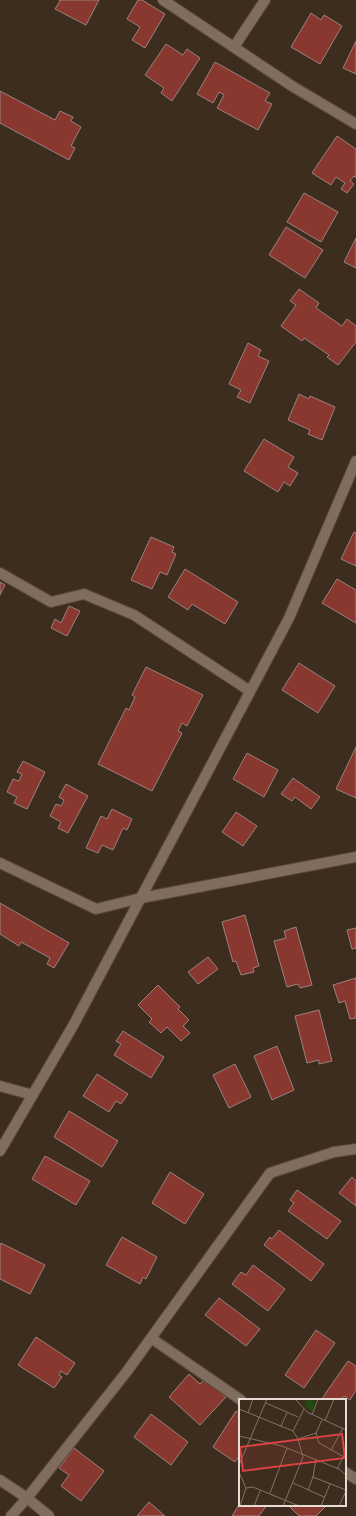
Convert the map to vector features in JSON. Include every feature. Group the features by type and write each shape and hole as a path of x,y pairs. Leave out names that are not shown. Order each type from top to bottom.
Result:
{"street":[{"path":"163,0 292,86 356,124"},
{"path":"234,47 265,0"},
{"path":"0,1151 74,1024 289,618 356,461"},
{"path":"0,573 51,602 84,594 134,615 250,691"},
{"path":"0,863 96,908 356,857"},
{"path":"0,1086 33,1095"},
{"path":"11,1516 27,1498 128,1370 270,1172 334,1152 356,1149"},
{"path":"151,1338 240,1399"},
{"path":"346,1473 356,1479"},
{"path":"0,1480 27,1498 49,1516"}],"building":[{"path":"59,0 99,0 86,25 55,9 60,1"},
{"path":"138,0 142,0 165,14 145,48 132,40 140,27 127,19"},
{"path":"311,13 321,20 324,15 342,26 320,64 291,47"},
{"path":"356,41 356,74 343,68"},
{"path":"166,44 183,55 187,49 200,58 172,101 161,93 164,88 145,75"},
{"path":"215,62 270,93 265,101 272,104 258,130 217,108 224,95 219,92 213,103 197,94"},
{"path":"0,91 55,120 60,111 73,117 71,121 81,127 71,146 75,148 69,160 0,123"},
{"path":"337,136 356,149 356,178 354,176 350,181 354,184 347,193 341,189 345,183 336,177 331,185 312,173"},
{"path":"304,193 338,212 321,242 287,222"},
{"path":"286,227 323,250 305,278 269,255"},
{"path":"356,238 356,268 344,262"},
{"path":"299,289 319,303 316,308 342,326 347,319 356,326 356,342 338,365 327,357 329,355 304,338 302,341 281,326 296,305 290,301"},
{"path":"248,343 261,350 258,356 269,361 250,403 237,397 241,390 229,384"},
{"path":"299,394 309,399 310,396 335,407 322,440 308,434 310,430 288,420"},
{"path":"264,439 294,457 288,467 298,473 290,486 284,482 278,492 244,471"},
{"path":"354,532 356,533 356,566 341,559"},
{"path":"151,537 174,547 172,552 176,554 167,575 160,572 152,589 131,580"},
{"path":"185,569 238,602 225,624 192,604 188,610 168,597"},
{"path":"337,579 356,590 356,623 322,603"},
{"path":"0,582 5,585 0,595"},
{"path":"69,606 80,611 67,636 51,628 55,619 61,623"},
{"path":"299,663 335,686 318,713 282,690"},
{"path":"146,667 203,695 187,726 182,723 178,731 182,733 152,791 98,764 126,708 129,710 135,697 132,695"},
{"path":"356,747 356,798 336,789"},
{"path":"247,753 278,770 264,797 233,779"},
{"path":"23,761 45,772 27,809 14,803 17,797 7,792 13,779 19,781 22,774 17,772"},
{"path":"293,778 320,797 311,809 295,797 292,801 281,794"},
{"path":"66,784 88,796 68,833 58,828 61,822 50,816 56,804 61,806 64,800 59,797"},
{"path":"112,809 132,819 127,830 123,828 113,850 102,845 98,853 86,848 101,816 107,819"},
{"path":"236,812 257,826 243,846 222,832"},
{"path":"0,903 69,943 54,968 47,964 50,958 21,942 19,946 0,934"},
{"path":"245,915 259,966 253,968 254,972 241,975 236,961 233,962 222,922"},
{"path":"296,927 312,985 300,988 298,984 287,987 274,941 286,938 284,931"},
{"path":"356,928 356,948 352,949 347,930"},
{"path":"208,957 218,969 198,984 188,972"},
{"path":"356,978 356,1018 350,1019 345,1001 339,1003 333,985"},
{"path":"158,985 180,1007 178,1009 189,1020 183,1026 190,1033 181,1041 167,1027 161,1033 149,1022 152,1019 138,1005"},
{"path":"319,1010 332,1061 319,1064 319,1060 307,1063 295,1016"},
{"path":"123,1031 164,1057 151,1078 114,1055 121,1044 116,1041"},
{"path":"277,1046 294,1090 272,1100 254,1056"},
{"path":"235,1064 251,1097 229,1108 213,1075"},
{"path":"97,1074 128,1094 121,1104 116,1101 109,1112 83,1096"},
{"path":"69,1111 118,1141 102,1167 54,1137"},
{"path":"45,1156 90,1181 76,1205 32,1179"},
{"path":"170,1172 204,1194 185,1224 152,1203"},
{"path":"352,1177 356,1181 356,1206 339,1193"},
{"path":"297,1190 341,1221 327,1239 288,1211 294,1203 290,1200"},
{"path":"279,1230 324,1264 311,1281 264,1245 270,1237 272,1239"},
{"path":"122,1237 157,1257 146,1279 143,1277 140,1284 106,1265"},
{"path":"1,1243 45,1265 30,1294 0,1279"},
{"path":"253,1265 285,1289 268,1311 232,1284 241,1272 246,1275"},
{"path":"219,1298 260,1329 246,1346 205,1315"},
{"path":"316,1330 335,1343 304,1388 285,1375"},
{"path":"36,1337 75,1363 67,1375 61,1371 59,1375 62,1377 54,1388 18,1365"},
{"path":"348,1361 356,1366 356,1390 350,1400 344,1396 342,1399 322,1399"},
{"path":"189,1374 200,1384 205,1379 226,1397 200,1425 169,1397"},
{"path":"236,1411 239,1413 239,1456 235,1462 213,1447"},
{"path":"151,1414 188,1442 171,1465 134,1437"},
{"path":"74,1448 104,1471 81,1501 61,1486 69,1475 59,1468"},
{"path":"149,1502 165,1516 137,1516"},
{"path":"239,1505 239,1506 266,1506 259,1516 232,1516"},
{"path":"289,1506 326,1506 316,1516 299,1516"}]}
